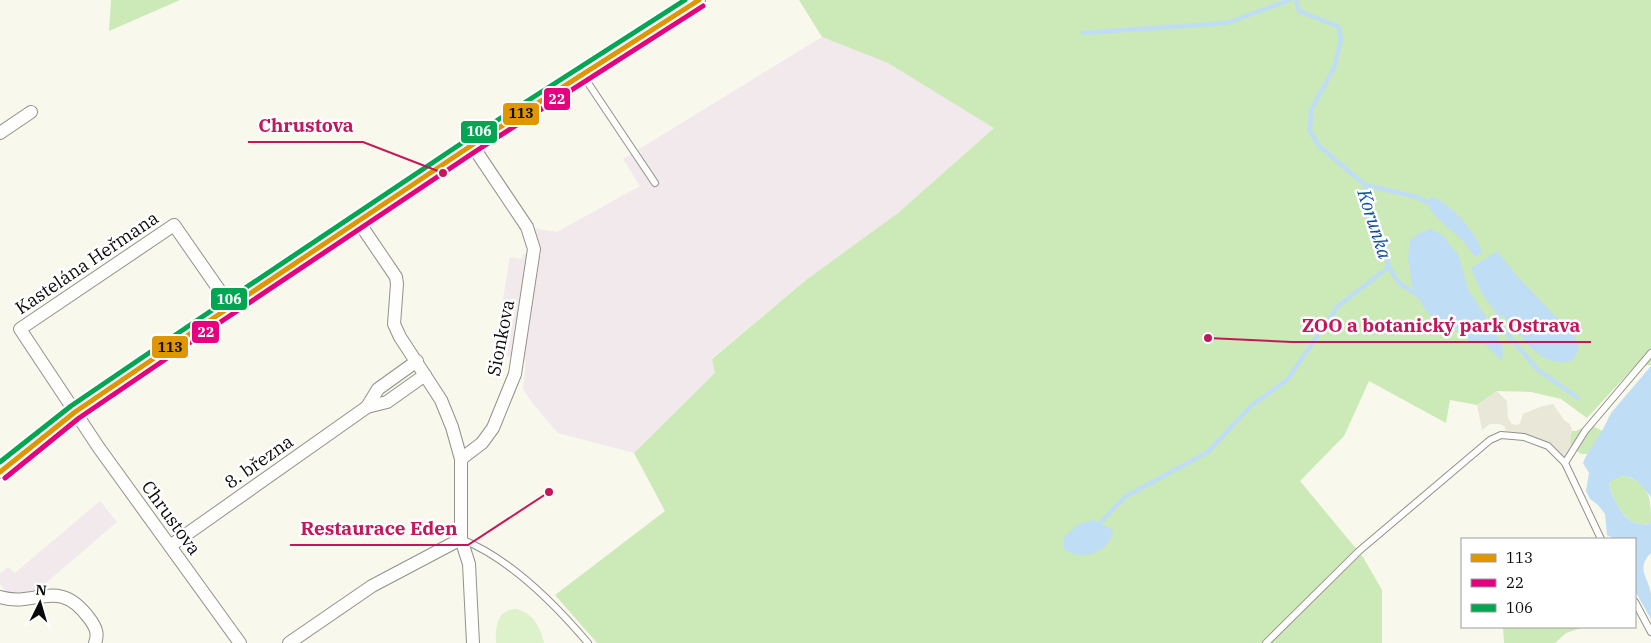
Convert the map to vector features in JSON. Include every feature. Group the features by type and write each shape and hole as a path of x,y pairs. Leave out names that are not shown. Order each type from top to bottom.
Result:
{"street":[{"path":"0,472 75,412 472,145 699,0"},
{"path":"0,133 31,112"},
{"name":"Sionkova","path":"462,459 482,443 493,428 515,374 534,249 527,227 472,145"},
{"path":"358,221 396,277 394,324 400,337 441,400 462,459 461,539 469,564 473,643"},
{"name":"Kastelána Heřmana","path":"75,412 20,329 34,319 174,225 231,307"},
{"name":"8. března","path":"367,407 378,388 416,361"},
{"name":"8. března","path":"170,546 367,407 387,402 425,375"},
{"name":"Chrustova","path":"75,412 240,643"},
{"path":"289,643 372,586 461,539"},
{"path":"0,597 11,600 44,595 69,599 82,608 95,626 97,638 95,643"}],"lane":[{"path":"582,74 655,183"},
{"path":"1565,463 1585,431 1651,353"},
{"path":"1266,643 1359,551 1490,440 1501,435 1524,436 1548,446 1565,463 1601,538"},
{"path":"461,539 481,547 527,582 561,612 588,643"},
{"path":"1636,604 1651,632"}],"shaded area":[{"path":"822,37 888,63 995,127 898,213 806,280 712,358 716,373 634,453 558,433 533,404 523,389 526,361 507,356 514,311 501,310 510,257 522,259 523,254 542,256 533,228 557,232 640,186 623,159"},
{"path":"1497,391 1507,401 1508,418 1512,424 1517,425 1520,423 1523,414 1553,404 1564,420 1570,424 1572,431 1570,441 1573,451 1565,463 1548,446 1506,435 1505,427 1500,424 1490,424 1482,430 1477,405"},
{"path":"100,501 117,522 19,606 0,584 0,574 8,567 15,573"}],"green space":[{"path":"111,0 180,0 109,31"},
{"path":"799,0 1651,0 1651,365 1635,366 1587,418 1561,399 1531,392 1497,391 1477,405 1450,400 1446,423 1369,381 1344,436 1300,481 1363,557 1382,590 1382,643 597,643 555,595 665,511 634,453 715,373 712,359 806,280 898,213 994,128 888,63 822,37"},
{"path":"1587,426 1593,426 1608,434 1587,454 1581,454 1569,445 1570,431 1576,431"},
{"path":"1626,476 1640,484 1648,494 1651,508 1651,524 1631,521 1623,514 1617,504 1609,482 1616,477"},
{"path":"516,609 531,617 544,643 496,643 496,631 501,616 505,612"},
{"path":"1503,628 1581,628 1566,633 1555,643 1504,643"}],"water":[{"path":"1431,197 1446,205 1462,220 1475,237 1482,253 1476,257 1464,242 1432,212 1427,201"},
{"path":"1431,229 1442,235 1459,256 1468,289 1503,348 1502,361 1485,344 1471,343 1458,331 1437,324 1424,308 1412,285 1408,258 1410,240 1419,233"},
{"path":"1497,251 1518,277 1575,337 1579,349 1573,360 1551,361 1533,350 1488,302 1471,268"},
{"path":"1651,366 1651,497 1633,478 1627,476 1616,478 1609,483 1617,504 1627,518 1638,524 1651,524 1651,553 1646,559 1643,569 1651,594 1651,619 1636,593 1636,538 1613,538 1607,535 1605,514 1590,499 1586,491 1589,473 1583,463 1611,413"},
{"path":"1093,520 1113,530 1107,544 1094,553 1086,555 1071,553 1064,549 1064,537 1079,524"}],"waterway":[{"path":"1083,33 1227,23 1290,0"},
{"name":"Korunka","path":"1296,0 1299,11 1339,27 1341,40 1334,68 1311,110 1310,131 1319,146 1365,185 1389,267 1399,283 1422,298"},
{"path":"1365,185 1417,197 1430,204"},
{"path":"1100,523 1125,497 1208,452 1250,407 1288,379 1338,306 1389,267"},
{"path":"1496,307 1501,327"},
{"name":"Korunka","path":"1486,325 1501,327 1538,370 1578,398"}],"transit line":[{"name":"106","path":"0,462 71,406 196,321 468,139 685,0"},
{"name":"113","path":"0,472 75,412 200,327 472,145 699,0"},
{"name":"22","path":"5,478 79,418 204,333 476,151 703,6"}],"place":[{"name":"Chrustova","path":"443,173"},
{"name":"ZOO a botanický park Ostrava","path":"1208,338"},
{"name":"Restaurace Eden","path":"549,492"}]}
